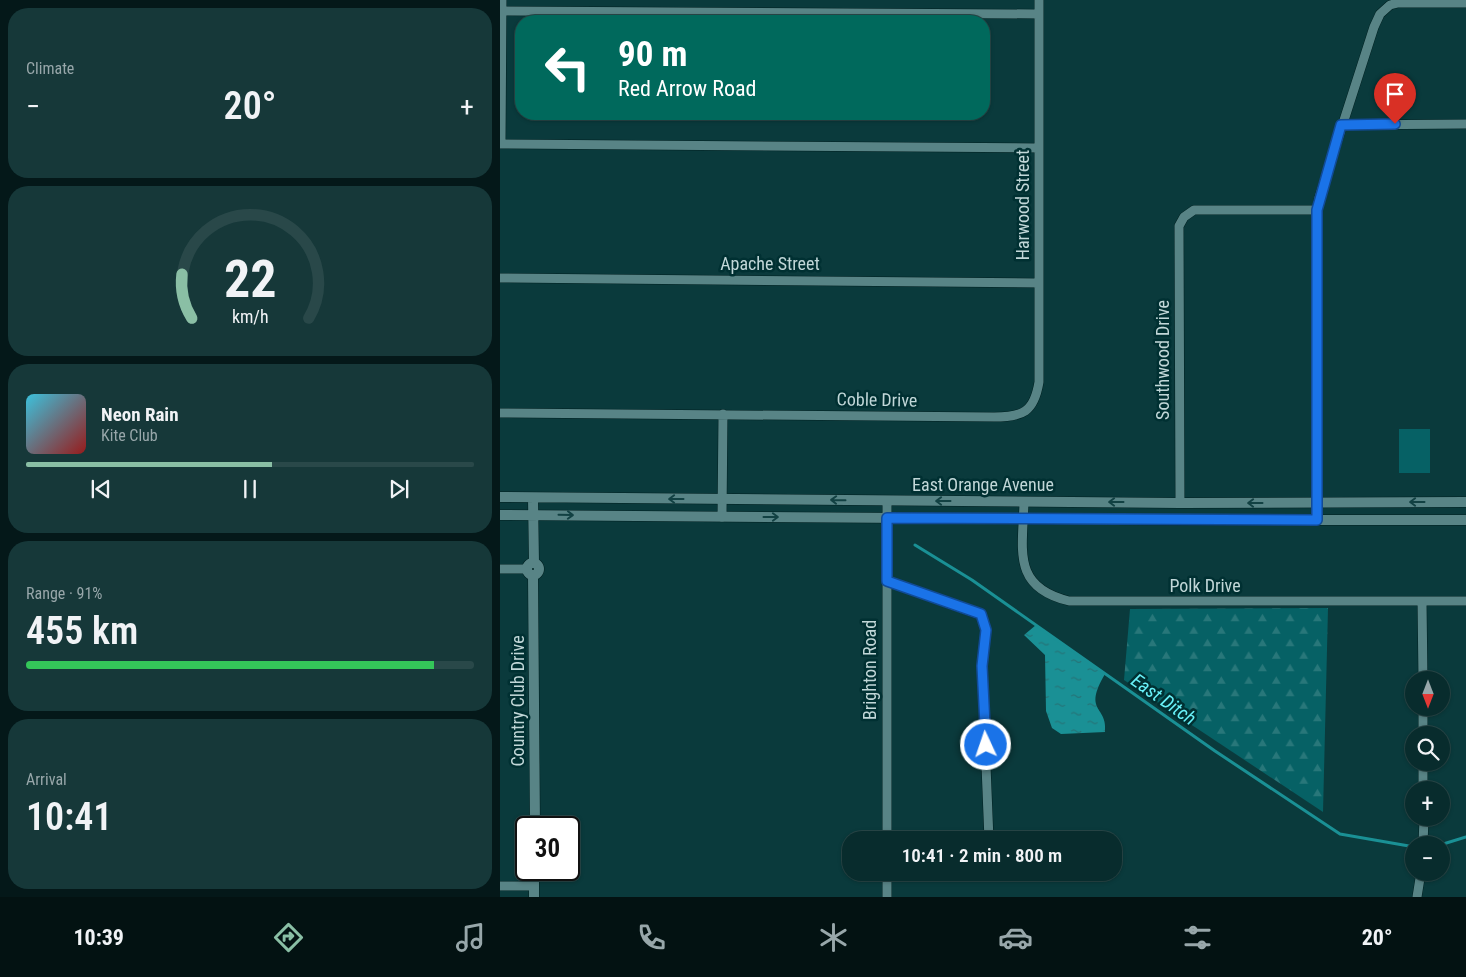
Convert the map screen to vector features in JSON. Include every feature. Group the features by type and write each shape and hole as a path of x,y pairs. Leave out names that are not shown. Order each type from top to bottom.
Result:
{"street":[{"path":"502,0 501,144 1039,148"},
{"name":"Harwood Street","path":"1030,408 1037,396 1039,382 1039,0"},
{"path":"1317,520 1317,210 1341,125 1374,27 1390,5 1398,3 1466,3"},
{"path":"501,11 1039,14"},
{"path":"1341,125 1466,124"},
{"name":"Southwood Drive","path":"1180,503 1179,226 1184,217 1194,210 1210,208 1317,210"},
{"name":"Apache Street","path":"500,278 1040,283"},
{"name":"Coble Drive","path":"500,413 994,417 1016,415 1030,408"},
{"path":"722,517 723,414"},
{"name":"East Orange Avenue","path":"500,497 1180,503 1466,502"},
{"name":"Country Club Drive","path":"533,498 531,569 535,816"},
{"name":"Brighton Road","path":"887,501 887,831"},
{"name":"Polk Drive","path":"1024,502 1024,555 1028,575 1041,591 1051,597 1069,601 1466,601"},
{"name":"East Orange Avenue","path":"500,515 1466,520"},
{"path":"500,569 531,569"},
{"path":"887,581 981,614 986,630 982,666 989,831"},
{"path":"1422,601 1423,671"},
{"path":"534,881 534,897"},
{"path":"887,881 887,897"},
{"path":"1417,897 1420,881"},
{"path":"500,886 534,886"}],"green space":[{"path":"1399,429 1430,429 1430,473 1399,473"},
{"path":"1328,608 1323,812 1124,680 1130,609"}],"water":[{"path":"1036,625 1105,674 1096,696 1096,702 1105,723 1105,732 1061,734 1052,728 1046,711 1045,655 1024,635"}],"waterway":[{"name":"East Ditch","path":"915,545 972,580 1215,751 1340,834 1405,845"},
{"name":"East Ditch","path":"1450,842 1466,837"}],"route":[{"path":"986,745 982,666 986,630 981,614 887,581 887,518 1317,520 1317,210 1319,198 1341,125 1395,124"}]}
